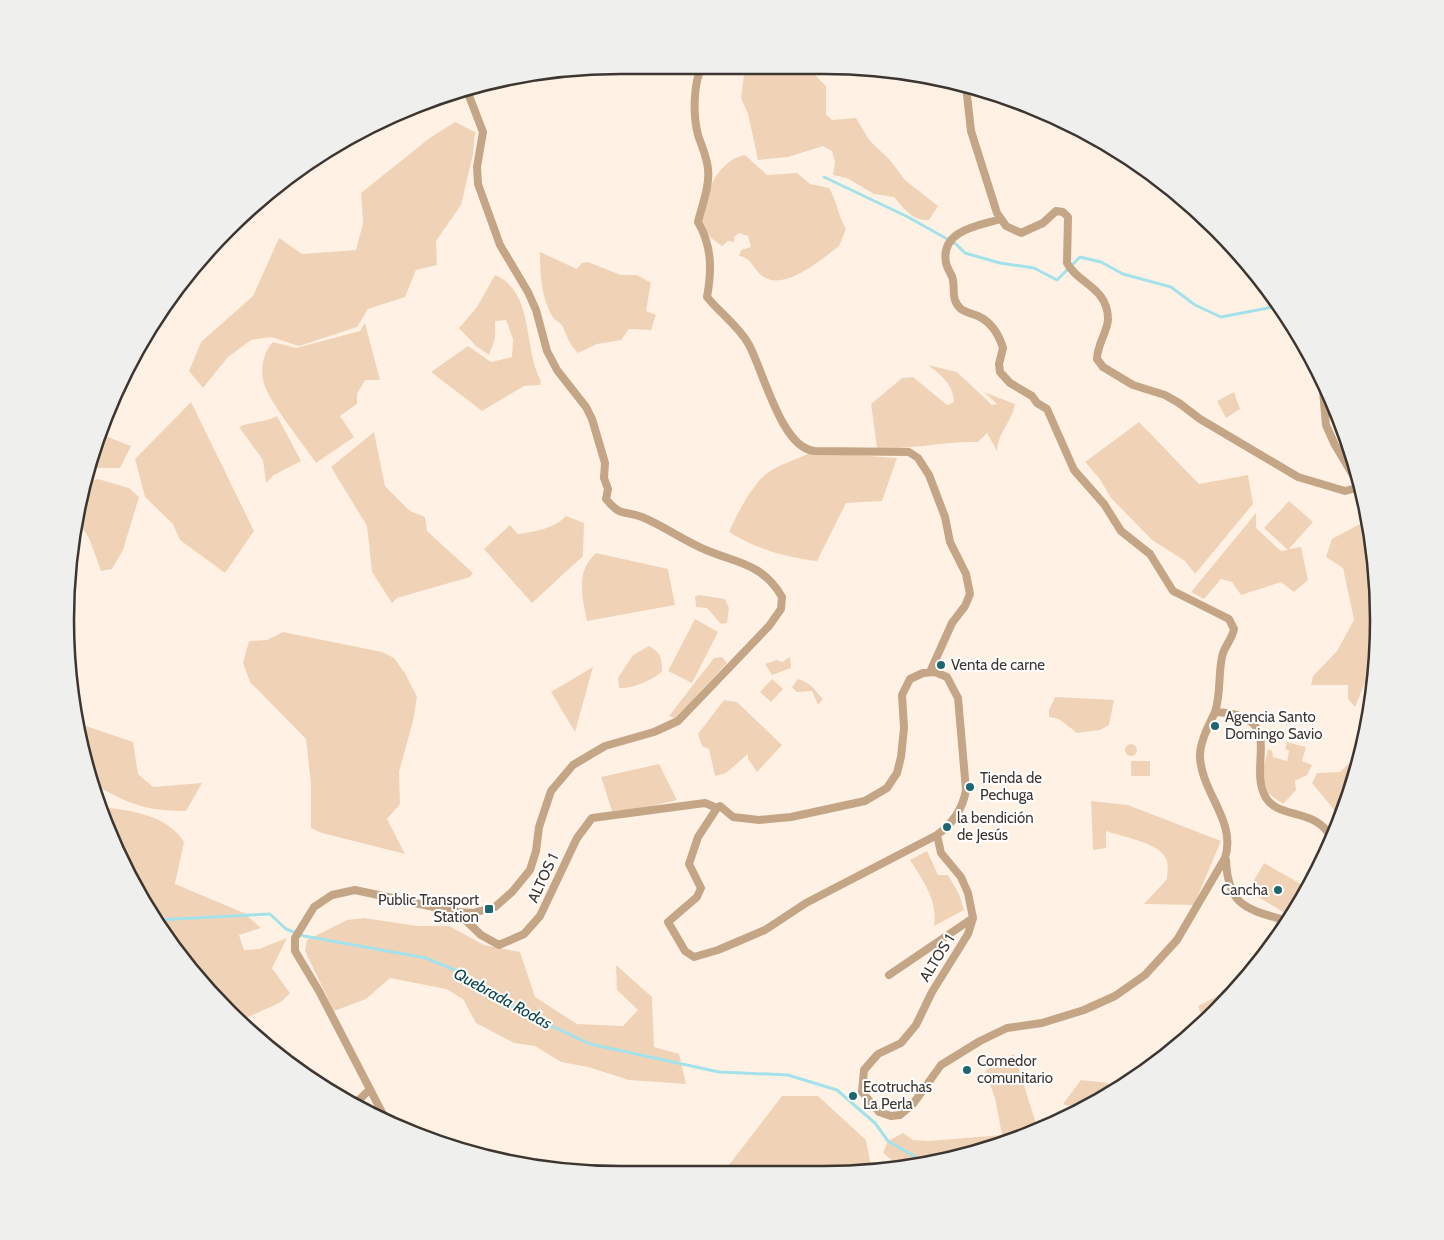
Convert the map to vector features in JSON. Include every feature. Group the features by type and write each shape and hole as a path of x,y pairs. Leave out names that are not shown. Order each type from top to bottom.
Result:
{"street":[{"path":"699,74 696,84 696,113 698,134 708,167 709,178 698,222 708,238 710,252 710,283 707,297 748,344 767,390 790,433 803,447 809,451 823,452 909,452 918,458 924,467 945,518 950,542 966,574 970,594 965,606 952,623 930,672 947,677 958,698 966,768 964,803 945,829 806,903 765,930 718,950 694,957 685,951 668,922 697,897 701,888 688,864 698,837 717,808"},
{"path":"967,93 971,132 997,213 1006,226 1021,233 1043,223 1056,211 1063,212 1068,217 1068,266 1092,285 1107,310 1107,325 1097,347 1097,360 1103,367 1133,385 1165,395 1200,419 1298,477 1345,490 1354,488"},
{"path":"381,1112 319,991 295,951 296,935 314,907 332,895 355,890 457,912 474,913 495,907 512,892 530,870 536,851 539,827 551,791 573,765 605,746 654,732 678,721 769,626 781,609 782,597 765,574 750,566 708,551 641,517 617,512 606,500 608,489 604,478 605,463 592,419 586,407 557,370 550,357 536,310 528,292 500,245 478,184 477,167 483,132 469,95"},
{"name":"ALTOS 1","path":"973,918 968,934 932,992 916,1025 901,1042 878,1054 864,1070 862,1092 879,1112 891,1116 900,1115 913,1104 942,1065 980,1041 1007,1028 1042,1022 1084,1010 1115,996 1145,975 1177,940 1226,858 1229,838 1227,829 1210,792 1200,755 1206,732 1218,703 1222,656 1232,640 1234,629 1229,619 1173,591 1150,554 1121,531 1104,504 1074,470 1046,409 1036,403 1032,396 1010,383 1000,372 999,364 1004,348 991,326 981,318 961,309 953,300 953,279 946,264 946,247 950,240 962,230 1002,219"},
{"path":"1324,399 1326,425 1338,452 1349,470"},
{"name":"ALTOS 1","path":"457,912 481,936 499,945 524,934 540,916 577,838 592,818 705,803 717,808 720,806 733,817 750,819 791,817 865,801 887,788 897,773 904,728 902,695 910,679 922,673 930,672"},
{"path":"1215,712 1230,713 1250,721 1261,737 1263,750 1259,780 1267,799 1274,806 1283,810 1310,817 1328,832"},
{"path":"889,975 973,918 968,893 961,877 941,853 937,834"},
{"path":"1226,858 1226,873 1237,900 1247,908 1281,919"},
{"path":"359,1100 370,1090"}],"shaded area":[{"path":"744,74 814,74 826,86 826,114 832,120 856,118 870,141 890,160 905,180 938,206 929,220 918,219 905,210 894,197 874,194 847,178 833,175 835,162 832,151 823,146 788,157 758,160 748,114 741,98"},
{"path":"455,122 475,132 473,154 461,205 436,241 437,265 416,270 405,297 368,309 357,327 299,346 271,337 251,340 228,357 203,388 189,371 201,342 253,296 279,238 302,254 356,250 363,223 361,193 431,137"},
{"path":"745,155 767,175 797,173 810,184 829,188 846,229 839,246 823,259 790,278 770,280 761,275 746,258 739,256 741,250 751,247 748,236 739,233 734,237 734,242 728,241 722,246 711,238 702,225 708,193 718,173 735,159"},
{"path":"540,252 577,269 582,263 588,262 621,275 637,275 651,283 646,311 656,315 651,330 629,329 621,340 597,344 578,353 571,344 562,325 553,318 545,301 540,268"},
{"path":"495,275 508,283 517,294 526,322 535,368 541,381 540,385 524,386 482,411 431,372 468,346 491,362 512,357 513,339 506,320 495,321 495,339 489,355 476,346 459,328 477,307"},
{"path":"365,323 380,380 365,380 357,394 357,404 340,416 354,437 316,463 270,398 264,383 262,370 266,352 273,342 296,348 360,331"},
{"path":"928,365 957,372 992,405 997,404 984,392 1015,404 1011,417 1000,438 997,451 987,433 978,442 903,448 877,448 871,404 902,378 913,377 947,405 954,402 949,385 942,376"},
{"path":"1234,392 1240,409 1226,418 1217,401"},
{"path":"191,402 254,531 225,573 180,540 173,524 145,497 135,459"},
{"path":"277,416 301,461 274,475 266,483 263,460 239,427"},
{"path":"1139,422 1199,484 1248,475 1253,504 1195,574 1185,561 1152,540 1111,498 1099,478 1085,462"},
{"path":"374,432 385,486 410,511 425,517 427,531 473,573 470,577 397,598 392,603 372,572 367,526 331,467"},
{"path":"106,436 131,446 120,468 95,468"},
{"path":"812,452 897,458 882,501 846,503 817,561 771,551 729,532 746,499 764,476 774,469"},
{"path":"98,479 129,488 139,497 123,550 112,569 101,571 89,538 82,527 92,481"},
{"path":"1289,501 1313,522 1289,549 1301,547 1308,580 1294,592 1281,582 1241,595 1232,582 1221,579 1204,599 1191,592 1256,513 1256,528 1281,551 1288,550 1264,528"},
{"path":"566,516 584,523 583,556 532,603 484,549 510,525 518,534 525,533 550,527"},
{"path":"1362,523 1369,584 1369,656 1367,681 1355,707 1348,699 1348,685 1311,685 1313,676 1337,651 1354,620 1343,568 1326,557 1332,539"},
{"path":"596,553 668,569 675,605 587,621 582,594 583,576 589,560"},
{"path":"695,596 725,599 729,608 727,623 721,624 707,608 696,607"},
{"path":"695,619 718,632 692,683 668,671"},
{"path":"283,632 382,652 394,658 406,675 417,697 413,721 399,772 400,804 387,819 405,854 322,833 311,828 311,784 306,739 250,682 243,663 249,641 267,640"},
{"path":"649,646 660,656 662,671 642,683 619,688 618,678 633,655"},
{"path":"722,657 727,663 675,719 669,716 714,658"},
{"path":"790,657 791,668 772,675 765,664 777,660 782,662"},
{"path":"593,667 575,732 551,692"},
{"path":"772,679 783,689 771,702 760,692"},
{"path":"798,679 810,685 823,699 818,705 812,691 797,692 792,687"},
{"path":"1055,697 1114,700 1109,725 1100,730 1077,733 1059,719 1049,717 1049,710"},
{"path":"724,700 737,702 782,745 757,772 748,759 748,754 726,773 715,776 709,749 702,746 698,734"},
{"path":"84,725 133,742 138,774 153,787 202,783 186,811 162,810 139,806 101,789 92,761"},
{"path":"1287,742 1306,747 1302,761 1312,765 1307,775 1295,781 1296,790 1283,804 1268,793 1262,775 1268,749 1272,751 1273,757 1287,761 1289,751 1285,749"},
{"path":"1129,744 1133,744 1137,750 1133,756 1129,756 1125,752 1125,748"},
{"path":"1352,760 1335,811 1312,783 1317,773 1340,772"},
{"path":"1131,761 1150,761 1150,776 1131,776"},
{"path":"659,764 677,800 640,809 612,811 601,777"},
{"path":"1091,801 1128,805 1221,841 1194,905 1144,904 1167,879 1168,866 1166,859 1156,848 1148,844 1106,831 1106,848 1093,850"},
{"path":"107,808 147,816 158,820 177,833 184,842 175,884 244,913 261,928 239,935 244,950 259,949 287,938 272,968 290,993 281,1002 246,1018 209,980 187,953 147,893 130,862"},
{"path":"927,851 938,875 948,875 959,894 964,910 934,926 935,917 932,899 910,860"},
{"name":"Cancha","path":"1264,863 1302,884 1285,913 1248,891"},
{"path":"364,918 417,926 449,926 484,945 520,952 535,997 577,1024 623,1026 638,1010 617,990 616,965 652,997 654,1047 679,1054 686,1084 629,1080 588,1067 561,1062 535,1046 514,1043 476,1023 463,999 446,989 390,978 366,999 334,1011 305,951 307,940 347,920"},
{"path":"1222,994 1202,1014 1198,1006"},
{"path":"1014,1054 1036,1124 965,1148 931,1156 894,1162 883,1153 888,1141 903,1133 913,1140 929,1141 1002,1135 995,1098 985,1071"},
{"path":"1081,1080 1108,1083 1107,1086 1071,1107 1063,1104"},
{"path":"782,1096 818,1096 866,1140 871,1164 824,1166 728,1166"}],"waterway":[{"path":"824,177 908,217 956,244 965,253 1000,263 1034,268 1057,280 1080,257 1101,262 1123,274 1171,287 1195,305 1221,317 1271,307"},
{"name":"Quebrada Rodas","path":"164,920 270,914 286,929 304,936 426,958 462,973 520,1011 590,1044 719,1072 788,1075 837,1090 875,1123 888,1141 918,1158"}],"place":[{"name":"Venta de carne","path":"941,665"},
{"name":"Agencia Santo Domingo Savio","path":"1215,726"},
{"name":"Tienda de Pechuga","path":"970,787"},
{"name":"la bendición de Jesús","path":"947,827"},
{"name":"Cancha","path":"1278,890"},
{"name":"Public Transport Station","path":"489,909"},
{"name":"Comedor comunitario","path":"967,1070"},
{"name":"Ecotruchas La Perla","path":"853,1096"}]}
